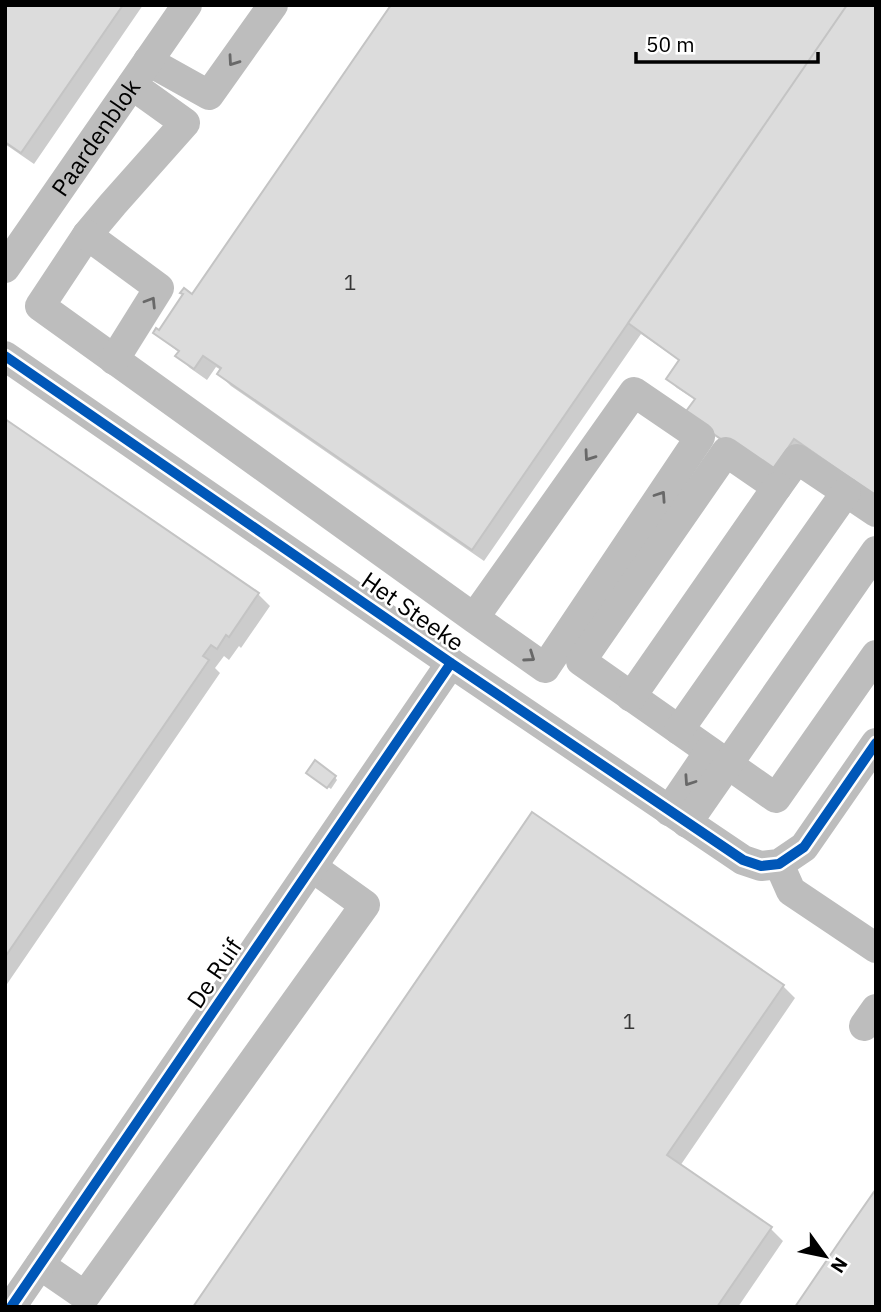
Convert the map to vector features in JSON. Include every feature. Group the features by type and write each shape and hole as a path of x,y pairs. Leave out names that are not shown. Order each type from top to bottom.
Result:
{"street":[{"name":"Paardenblok","path":"5,268 187,5"},
{"path":"273,5 209,95 87,235 40,306 114,360 474,618 545,668 700,438 634,392 474,618"},
{"path":"148,61 209,95"},
{"path":"132,85 185,123"},
{"path":"87,235 159,288 114,360"},
{"name":"Het Steeke","path":"5,356 743,860 761,866 779,864"},
{"path":"777,487 726,452 580,661 776,799 876,655"},
{"path":"631,697 797,459 876,512"},
{"path":"679,730 846,492"},
{"path":"678,817 718,758 876,551"},
{"name":"De Ruif","path":"11,1307 451,663"},
{"path":"876,743 804,848 779,864 792,891 876,948"},
{"path":"40,1265 85,1296 365,905 312,867"}],"building":[{"path":"5,5 123,5 21,153 5,142"},
{"path":"391,5 847,5 472,550 217,374 221,368 203,356 194,369 175,356 179,351 153,333 156,328 159,330 183,294 180,293 184,288 192,294"},
{"path":"847,5 876,5 876,496 794,439 771,473 684,414 695,399 666,379 679,360 628,323"},
{"path":"5,419 259,593 229,637 226,635 217,649 211,645 203,656 209,660 5,957"},
{"path":"315,760 336,776 327,788 306,773"},
{"path":"532,812 784,985 667,1155 772,1227 717,1307 193,1307"},
{"path":"876,1189 876,1307 795,1307 846,1232"}],"cycle path":[{"path":"5,356 743,860 761,866 779,864 804,847 876,743"},
{"path":"11,1307 451,663"}]}
